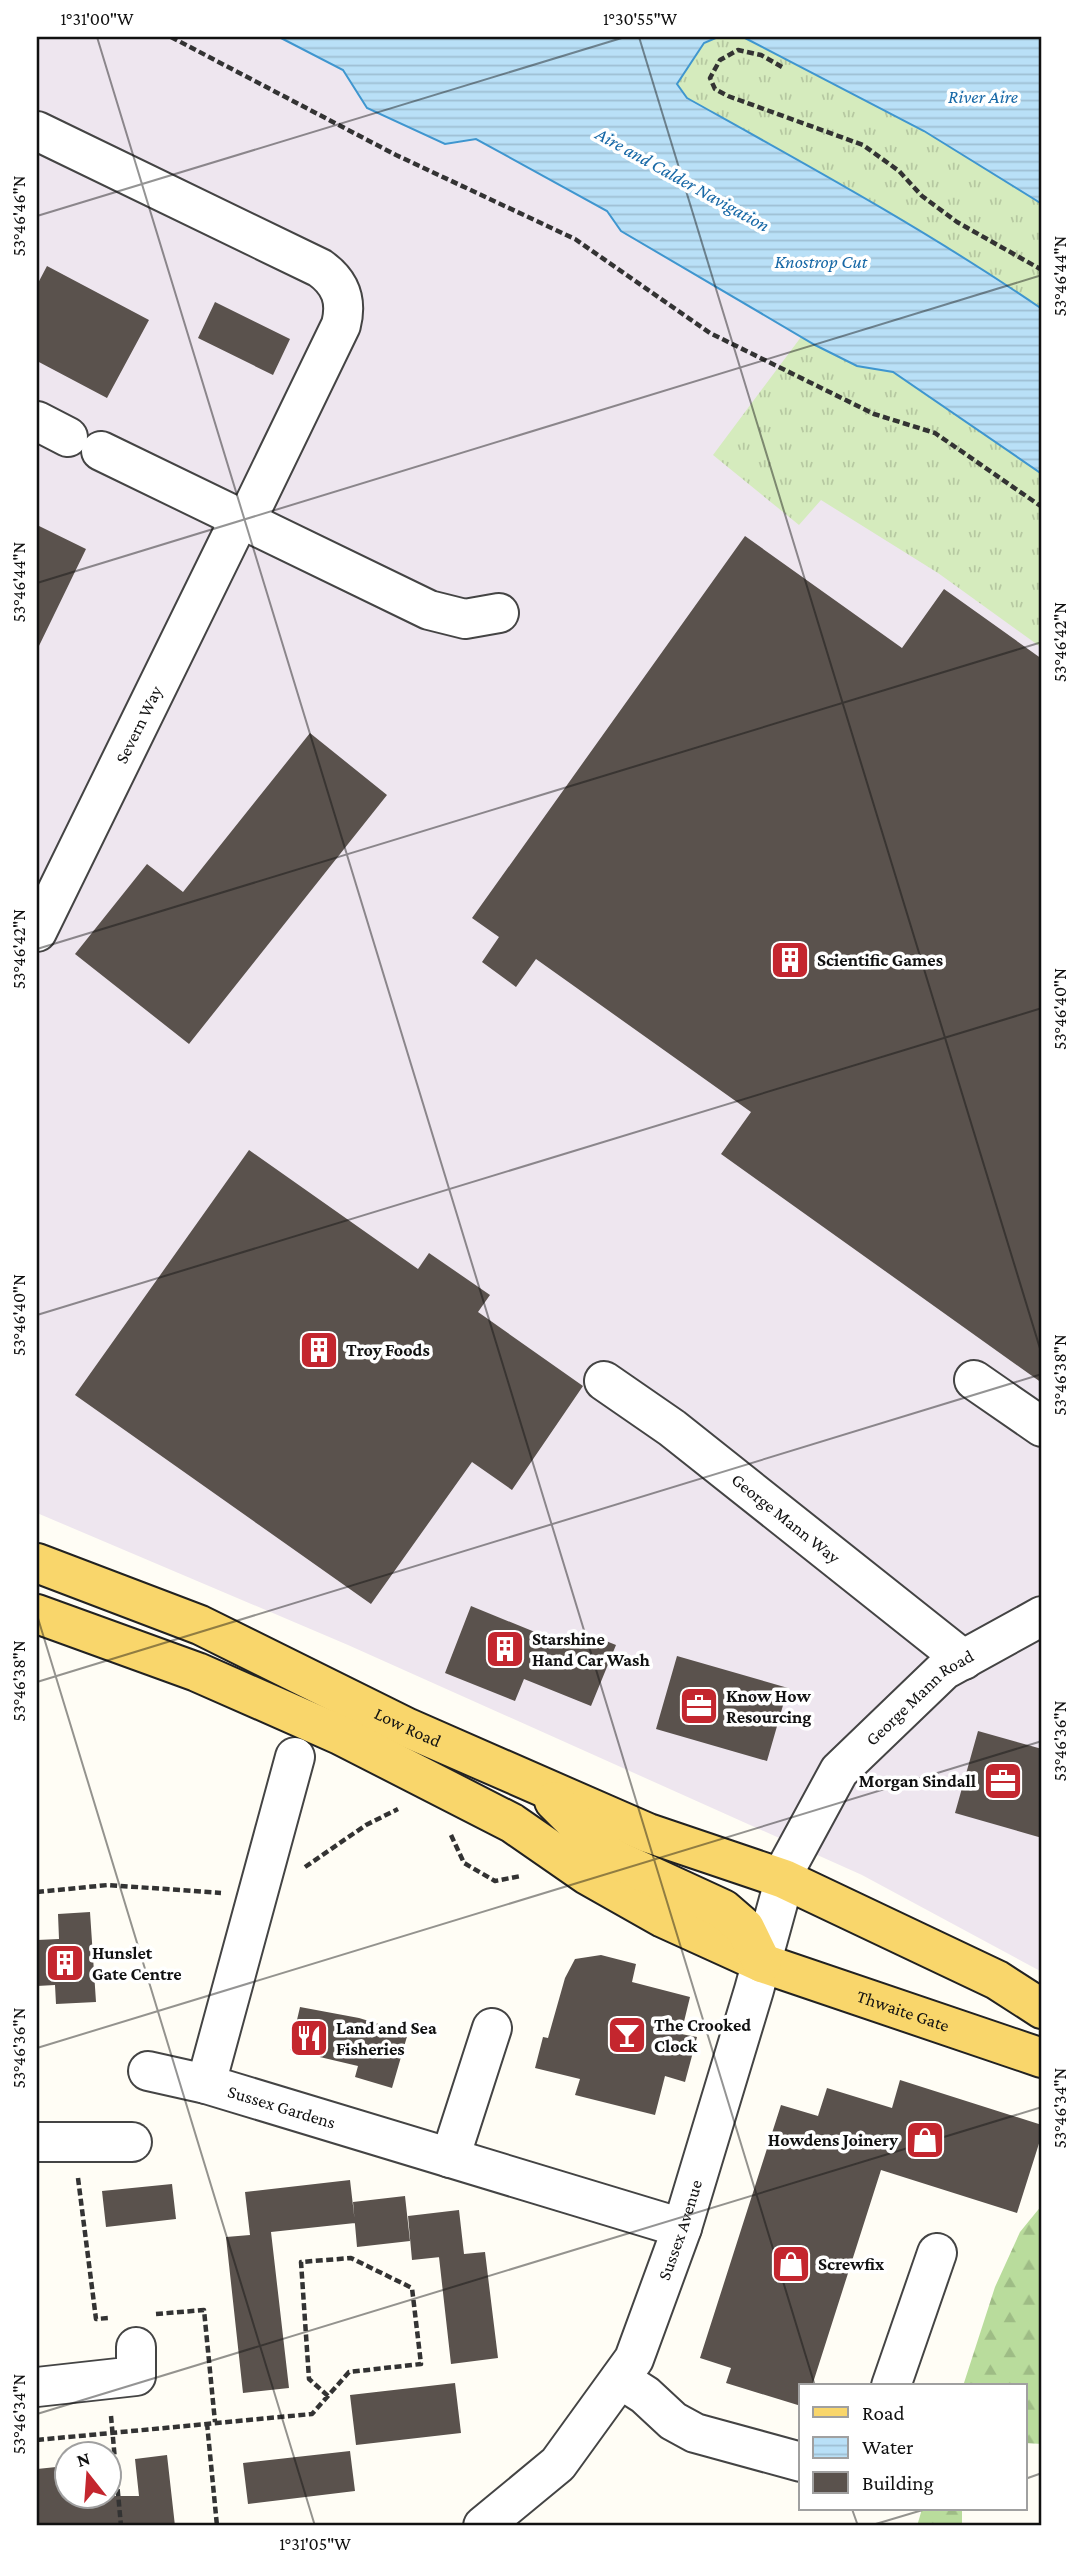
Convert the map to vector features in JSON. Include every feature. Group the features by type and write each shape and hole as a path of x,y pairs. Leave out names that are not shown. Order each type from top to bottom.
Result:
{"main road":[{"name":"Low Road","path":"37,1563 200,1625 408,1728 649,1833 784,1880"},
{"name":"Low Road","path":"37,1614 197,1672 340,1735 512,1823 587,1875 663,1918 762,1963"},
{"path":"538,1785 610,1857 723,1909 745,1928 762,1963"},
{"path":"784,1880 997,1980 1042,2009"},
{"name":"Thwaite Gate","path":"762,1963 1042,2057"}],"street":[{"name":"Severn Way","path":"37,131 320,268 337,283 344,303 341,325 37,932"},
{"path":"69,436 429,610 465,619 499,613"},
{"path":"974,1380 1042,1427"},
{"name":"George Mann Way","path":"604,1381 672,1428 964,1660"},
{"name":"George Mann Road","path":"784,1880 789,1863 839,1771 944,1670 1042,1616"},
{"name":"Sussex Gardens","path":"295,1757 206,2084 682,2228"},
{"name":"Sussex Avenue","path":"483,2526 558,2464 634,2359 682,2228 762,1963 784,1880"},
{"path":"450,2158 492,2028"},
{"path":"148,2071 206,2084"},
{"path":"55,2142 132,2142"},
{"path":"892,2384 937,2253"},
{"path":"37,2387 136,2376 136,2326"},
{"path":"620,2379 645,2395 673,2421 695,2433 799,2461"}],"path":[{"path":"171,37 396,155 575,239 710,333 874,414 935,433 1042,507"},
{"path":"782,67 761,55 738,50 720,60 710,78 715,89 728,96 863,145 957,222 1042,270"},
{"path":"37,1892 108,1885 257,1896 327,1854 366,1825 443,1788"},
{"path":"55,2142 107,2378 121,2526"},
{"path":"37,2440 312,2414 328,2396 349,2372 421,2364 412,2288 351,2258 301,2262 309,2379 328,2396"},
{"path":"96,2319 136,2326 204,2310 215,2422"},
{"path":"207,2423 217,2526"}],"shaded area":[{"path":"37,37 279,37 343,70 368,108 445,144 476,139 607,211 621,231 1042,474 1042,1972 862,1875 348,1645 37,1513"}],"green space":[{"path":"718,37 743,37 924,131 1042,204 1042,309 911,226 687,98 677,84 704,43"},
{"path":"801,337 857,366 893,372 1042,474 1042,648 938,573 821,500 799,525 713,455"},
{"path":"1042,2205 1042,2444 1026,2443 1026,2384 964,2384 995,2287 1020,2232"},
{"path":"922,2510 962,2510 962,2526 917,2526"}],"water":[{"name":"Knostrop Cut","path":"279,37 718,37 704,43 677,84 687,98 911,226 1042,309 1042,474 893,372 857,366 815,345 621,231 607,211 476,139 445,144 367,108 343,70"},
{"name":"River Aire","path":"743,37 1042,37 1042,204 924,131"}],"building":[{"path":"47,266 149,320 107,398 37,361 37,285"},
{"path":"215,302 290,339 273,375 198,338"},
{"path":"37,525 86,549 37,650"},
{"name":"Scientific Games","path":"745,536 902,648 944,589 1042,659 1042,1383 721,1154 751,1112 536,959 516,987 482,962 499,937 472,918"},
{"path":"310,733 387,795 189,1044 75,954 147,864 183,892"},
{"name":"Troy Foods","path":"249,1150 418,1269 429,1253 490,1295 478,1312 583,1386 512,1490 472,1462 371,1604 75,1395"},
{"name":"Starshine Hand Car Wash","path":"471,1606 574,1648 581,1631 616,1645 591,1706 524,1679 515,1701 445,1673"},
{"path":"677,1656 788,1688 767,1761 656,1729"},
{"name":"Morgan Sindall","path":"978,1731 1042,1749 1042,1838 955,1813"},
{"name":"Hunslet Gate Centre","path":"90,1912 96,2002 56,2004 55,1985 37,1986 37,1940 59,1939 58,1914"},
{"name":"The Crooked Clock","path":"601,1955 636,1964 632,1982 690,1997 681,2034 697,2037 685,2082 665,2076 655,2115 575,2095 580,2079 535,2068 543,2037 548,2038 565,1978 575,1959"},
{"path":"300,2007 359,2018 408,2033 392,2088 355,2077 358,2066 290,2050"},
{"name":"Screwfix","path":"900,2080 1042,2125 1042,2134 1017,2213 881,2170 813,2384 799,2384 799,2405 726,2383 731,2368 700,2358 781,2105 818,2116 827,2088 892,2108"},
{"path":"350,2180 355,2223 271,2232 289,2388 243,2393 226,2237 250,2235 245,2192"},
{"path":"172,2184 176,2219 106,2227 102,2191"},
{"path":"405,2196 410,2241 357,2247 353,2202"},
{"path":"459,2210 464,2254 485,2252 498,2358 451,2364 439,2257 412,2260 408,2216"},
{"path":"455,2383 461,2433 356,2445 350,2395"},
{"path":"350,2451 355,2491 248,2504 243,2463"},
{"path":"167,2455 175,2526 37,2526 37,2469 52,2467 52,2510 122,2510 122,2496 139,2496 135,2459"}],"place":[{"name":"Scientific Games","path":"790,960"},
{"name":"Troy Foods","path":"319,1350"},
{"name":"Starshine Hand Car Wash","path":"505,1649"},
{"name":"Know How Resourcing","path":"699,1706"},
{"name":"Morgan Sindall","path":"1003,1781"},
{"name":"Hunslet Gate Centre","path":"65,1963"},
{"name":"The Crooked Clock","path":"627,2035"},
{"name":"Land and Sea Fisheries","path":"309,2038"},
{"name":"Howdens Joinery","path":"925,2140"},
{"name":"Screwfix","path":"791,2264"}],"water label":[{"name":"Aire and Calder Navigation","path":"683,179"}]}
